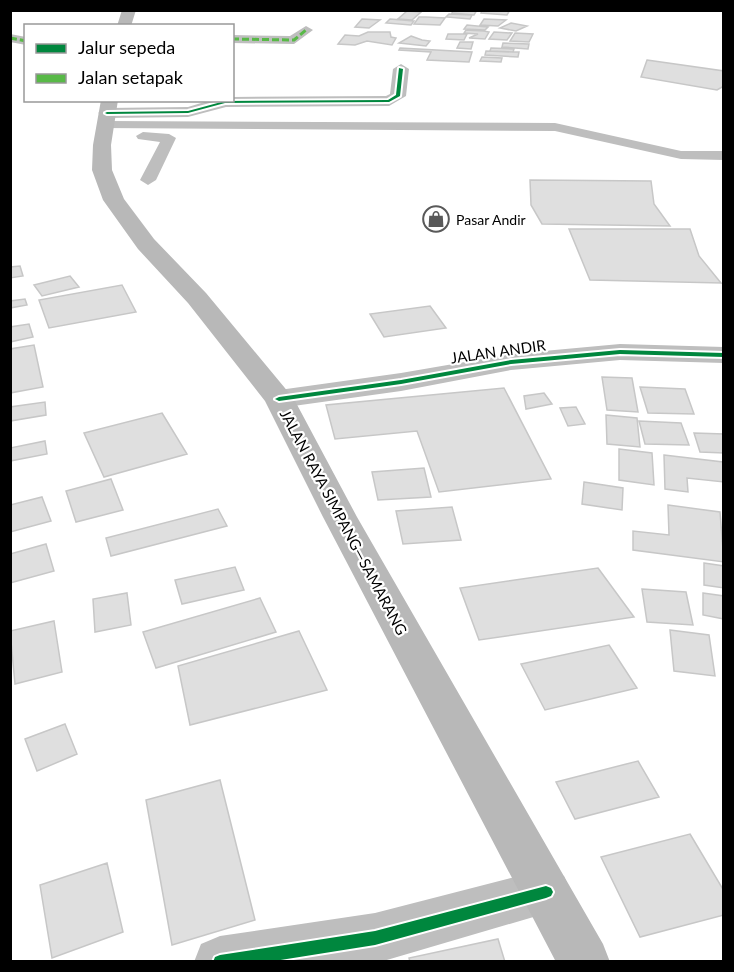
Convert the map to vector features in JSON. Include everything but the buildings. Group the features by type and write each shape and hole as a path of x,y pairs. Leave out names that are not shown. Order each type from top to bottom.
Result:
{"main road":[{"name":"JALAN RAYA SIMPANG—SAMARANG","path":"107,119 102,170 114,200 146,244 197,298 279,399 340,517 584,962"}],"street":[{"path":"234,39 294,40 306,30"},
{"path":"234,102 389,101 398,96 401,69"},
{"path":"107,119 188,112 225,102"},
{"name":"JALAN ANDIR","path":"279,399 401,382 522,361 620,352 723,355"},
{"path":"220,962 375,938 546,892"}],"lane":[{"path":"107,119 555,127 681,155 723,156"},
{"path":"107,119 170,138 148,180"}],"marked path":[{"path":"234,39 294,40 306,30"},
{"path":"10,38 24,41"}],"cycle path":[{"path":"234,102 389,101 398,96 401,69"},
{"path":"107,113 188,112 225,102"},
{"path":"279,399 401,382 511,362 620,352 724,355"},
{"path":"220,962 375,938 546,892"}],"place":[{"name":"Pasar Andir","path":"436,219"}]}
